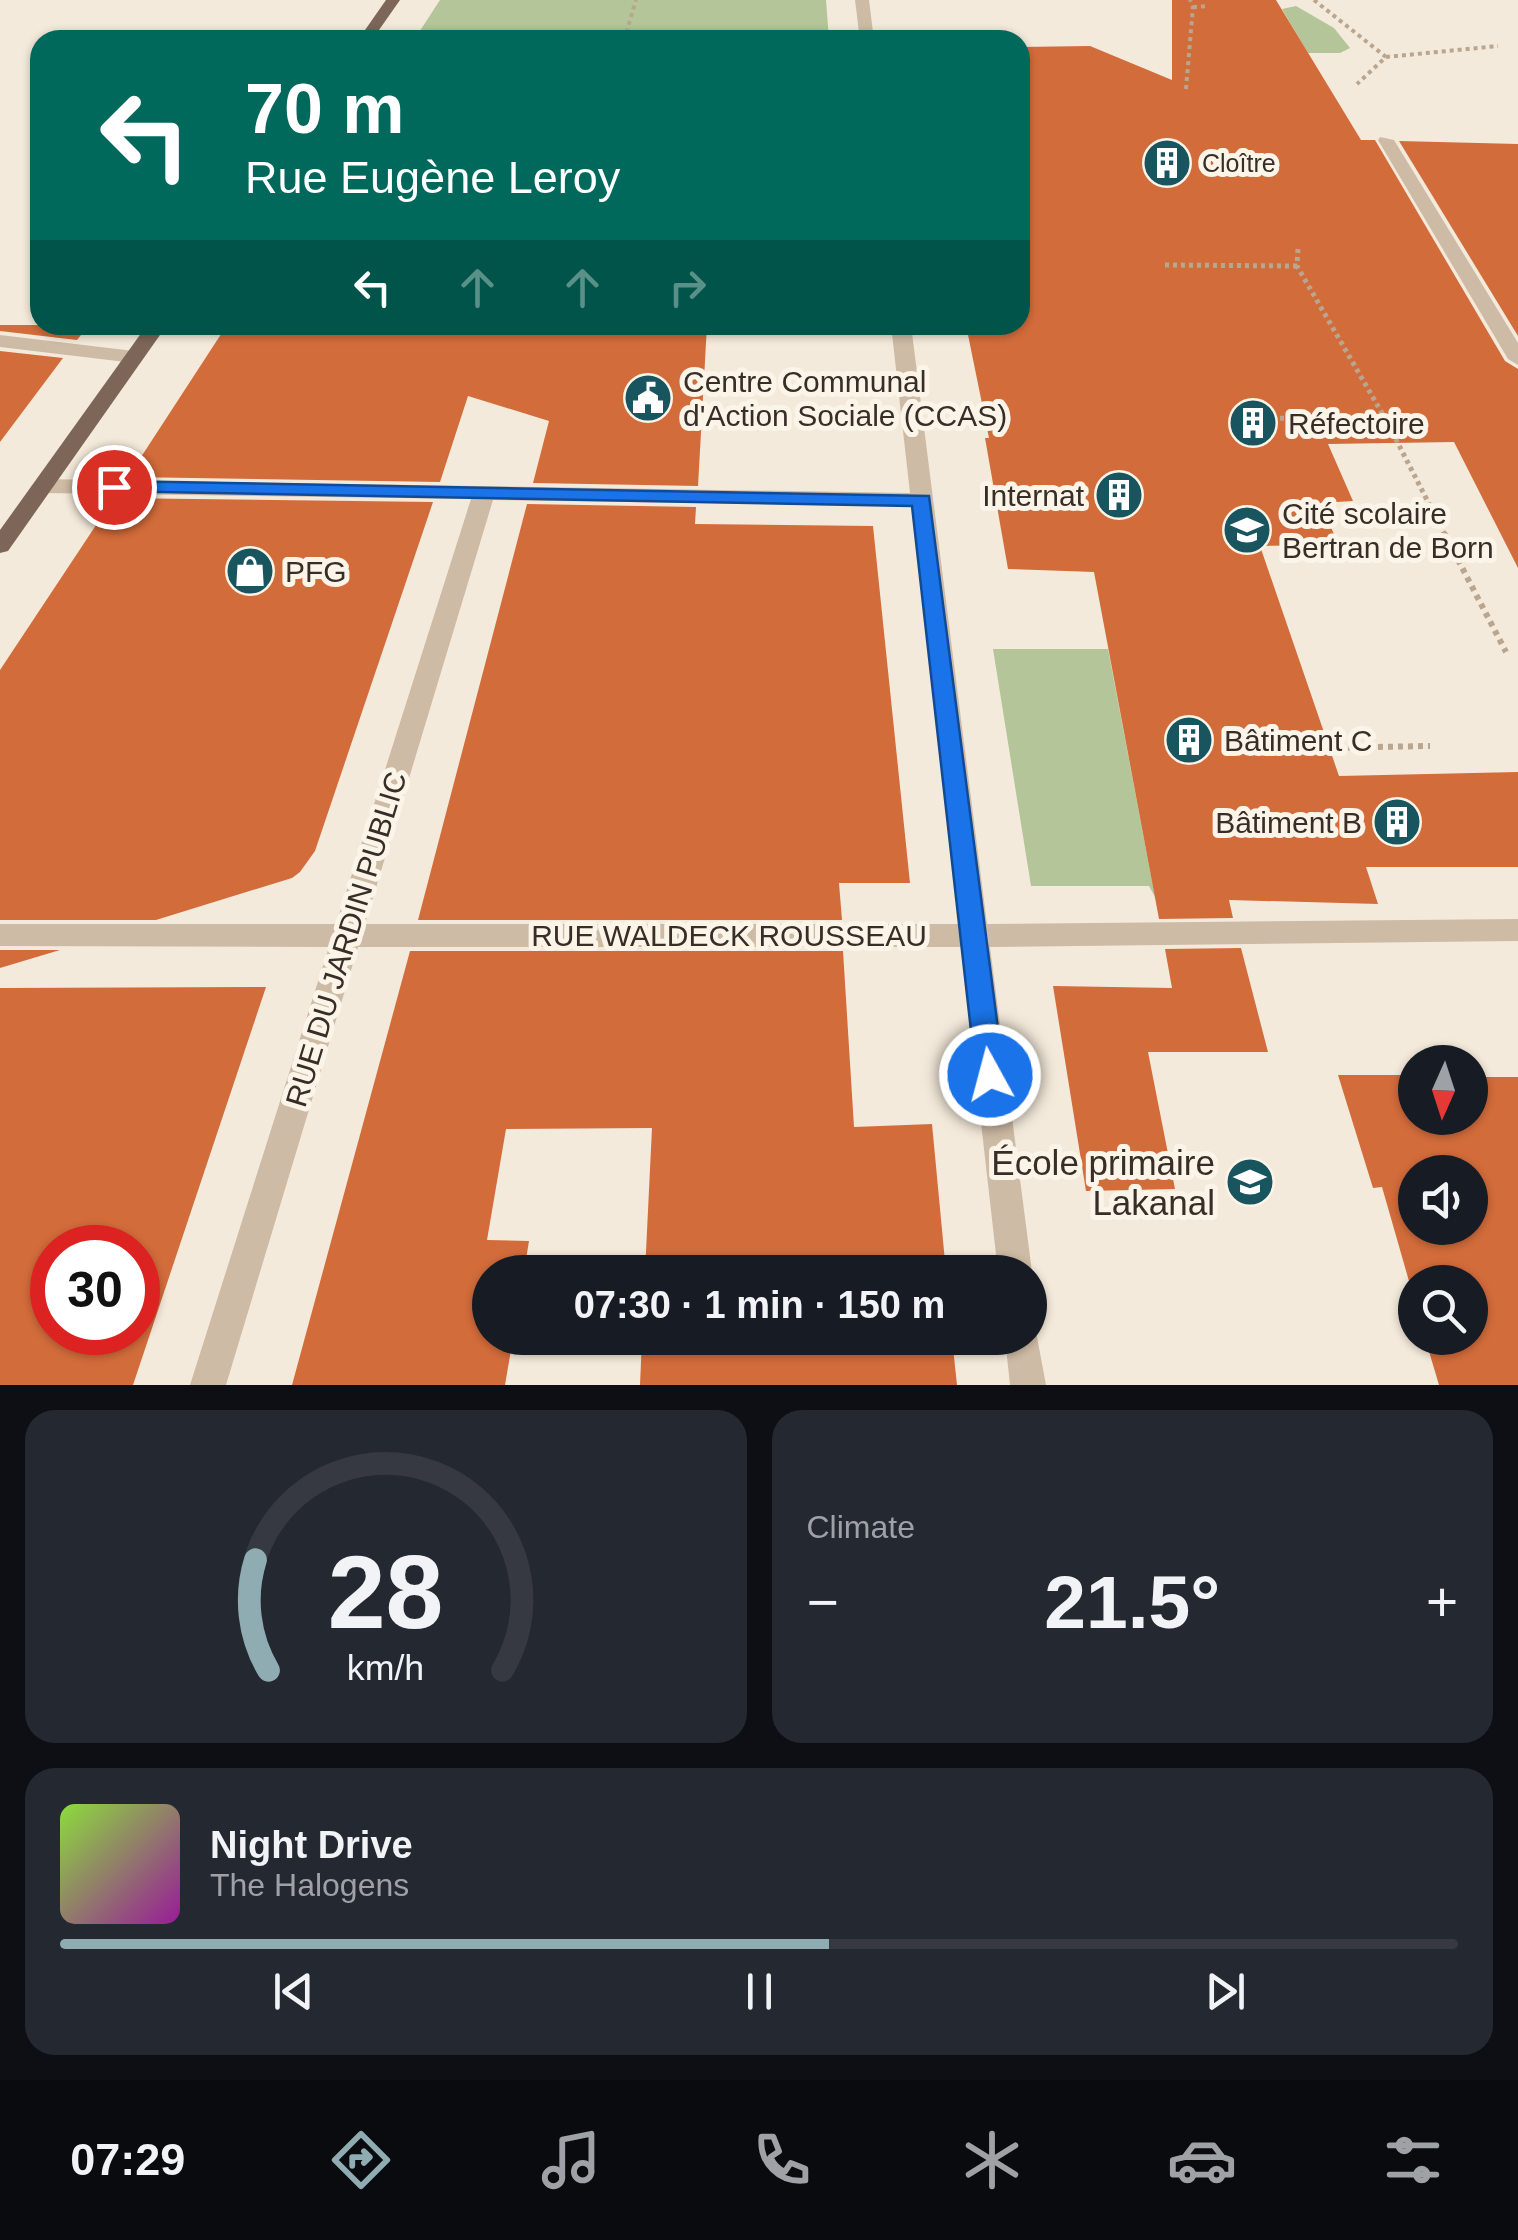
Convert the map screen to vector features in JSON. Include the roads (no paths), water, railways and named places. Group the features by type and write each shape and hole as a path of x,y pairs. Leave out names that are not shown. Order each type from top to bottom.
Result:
{"main road":[{"path":"372,30 394,0"},
{"path":"0,546 150,335"}],"street":[{"path":"862,0 865,30"},
{"path":"1386,140 1518,360"},
{"path":"902,335 1012,1255"},
{"path":"0,340 134,356"},
{"path":"42,486 922,500"},
{"name":"RUE DU JARDIN PUBLIC","path":"208,1385 484,493"},
{"name":"RUE WALDECK ROUSSEAU","path":"0,935 973,935 1518,930"},
{"path":"1024,1355 1028,1385"}],"place":[{"name":"Cloître","path":"1167,163"},
{"name":"Centre Communal d'Action Sociale (CCAS)","path":"648,398"},
{"name":"Réfectoire","path":"1253,423"},
{"name":"Internat","path":"1119,495"},
{"name":"Cité scolaire Bertran de Born","path":"1247,530"},
{"name":"PFG","path":"250,571"},
{"name":"Bâtiment C","path":"1189,740"},
{"name":"Bâtiment B","path":"1397,822"},
{"name":"École primaire Lakanal","path":"1250,1182"}]}
